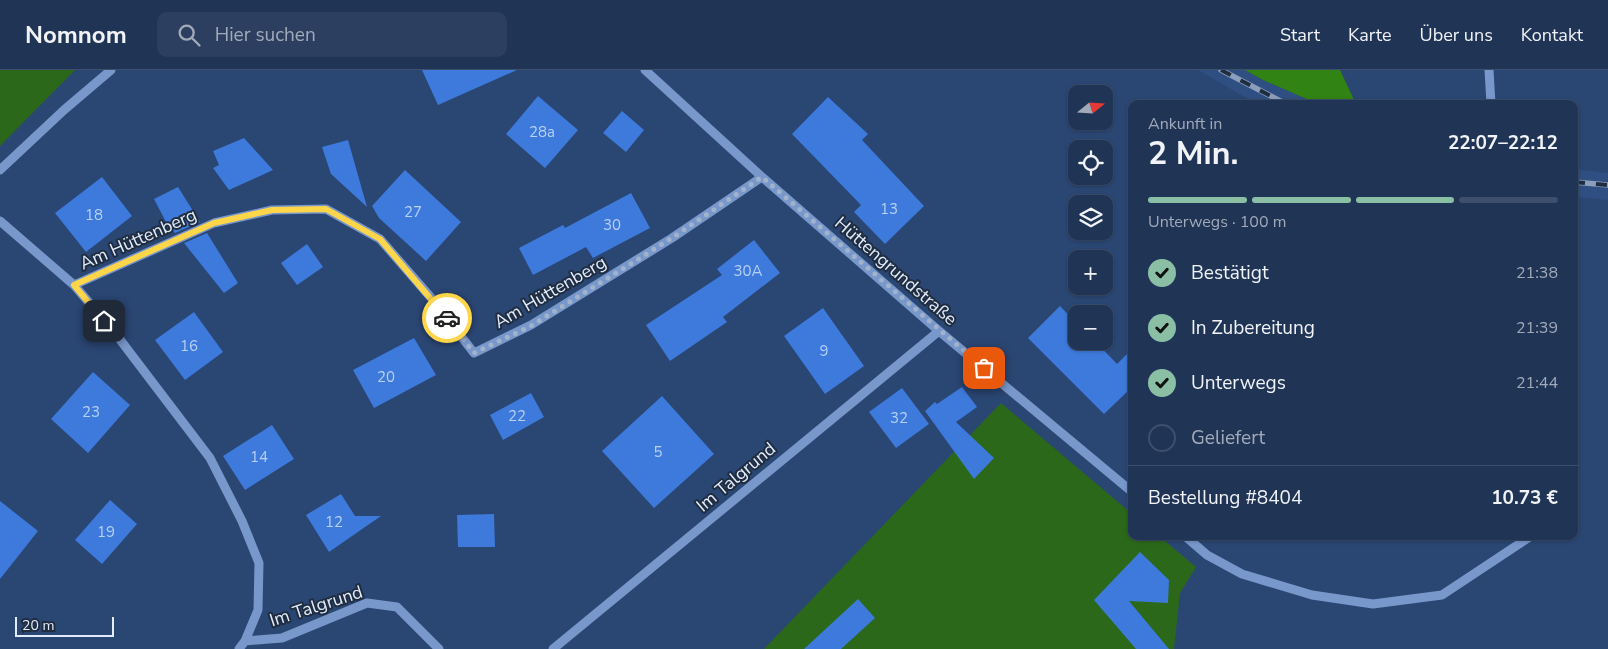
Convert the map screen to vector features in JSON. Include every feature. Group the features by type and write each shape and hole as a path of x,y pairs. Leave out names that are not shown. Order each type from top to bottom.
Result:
{"street":[{"path":"0,170 64,110 111,70"},
{"name":"Hüttengrundstraße","path":"644,70 762,177 939,331 1128,488"},
{"path":"1490,70 1491,100"},
{"name":"Am Hüttenberg","path":"74,285 214,223 272,210 326,209 380,239 433,300 474,353 531,326 672,238 762,177"},
{"name":"Am Hüttenberg","path":"0,221 74,285 115,333 210,458 242,521 259,563 258,610 245,641 239,649"},
{"name":"Im Talgrund","path":"553,649 939,331"},
{"path":"1190,540 1207,555 1242,574 1312,595 1373,604 1442,595 1525,540"},
{"name":"Im Talgrund","path":"245,641 282,638 367,603 397,607 439,649"}],"shaded area":[{"path":"1198,70 1245,70 1309,100 1250,100"},
{"path":"1578,169 1608,173 1608,200 1578,197"}],"green space":[{"path":"0,70 75,70 0,146"},
{"path":"1245,70 1340,70 1354,100 1309,100"},
{"path":"1001,403 1128,510 1128,540 1164,540 1196,567 1180,593 1174,649 764,649"}],"building":[{"path":"422,70 517,70 438,105"},
{"path":"538,96 578,130 545,168 506,134"},
{"path":"828,97 868,134 862,140 924,206 885,244 854,212 861,205 792,134"},
{"path":"622,111 644,130 626,152 603,133"},
{"path":"244,138 273,170 229,190 213,168 219,165 213,151"},
{"path":"348,140 367,207 331,174 322,147"},
{"path":"405,170 461,222 426,261 379,218 372,206"},
{"path":"102,177 132,216 86,252 55,213"},
{"path":"178,187 200,222 175,233 166,222 154,199"},
{"path":"631,193 650,228 593,258 586,247 533,275 519,248 563,225 565,228"},
{"path":"207,233 238,283 224,293 184,243"},
{"path":"754,240 780,273 723,317 727,322 670,361 646,325 722,275 717,269"},
{"path":"307,244 323,267 297,285 281,263"},
{"path":"1060,306 1068,314 1068,350 1104,350 1117,364 1128,353 1128,391 1104,414 1028,338"},
{"path":"823,308 864,366 825,394 784,336"},
{"path":"194,312 223,352 185,380 155,340"},
{"path":"414,338 436,375 374,408 353,370"},
{"path":"93,372 130,405 88,453 51,419"},
{"path":"962,387 977,407 956,422 994,458 974,479 925,411 935,402 937,404"},
{"path":"902,388 929,424 896,448 869,412"},
{"path":"531,393 544,417 503,440 490,415"},
{"path":"662,396 714,454 654,508 602,451"},
{"path":"272,425 294,459 245,490 223,456"},
{"path":"341,494 355,516 381,516 329,552 306,515"},
{"path":"110,500 137,524 102,564 75,540"},
{"path":"0,501 38,531 0,579"},
{"path":"494,514 495,547 458,547 457,515"},
{"path":"1140,552 1169,580 1168,603 1129,601 1169,649 1136,649 1094,600"},
{"path":"858,599 875,618 841,649 804,649"}],"railway":[{"path":"1221,70 1278,100"},
{"path":"1578,182 1608,185"}],"way so far":[{"path":"447,318 474,353 531,326 672,238 762,177 984,368"}],"route":[{"path":"104,321 74,285 214,223 272,210 308,209 326,209 380,239 447,318"}]}
